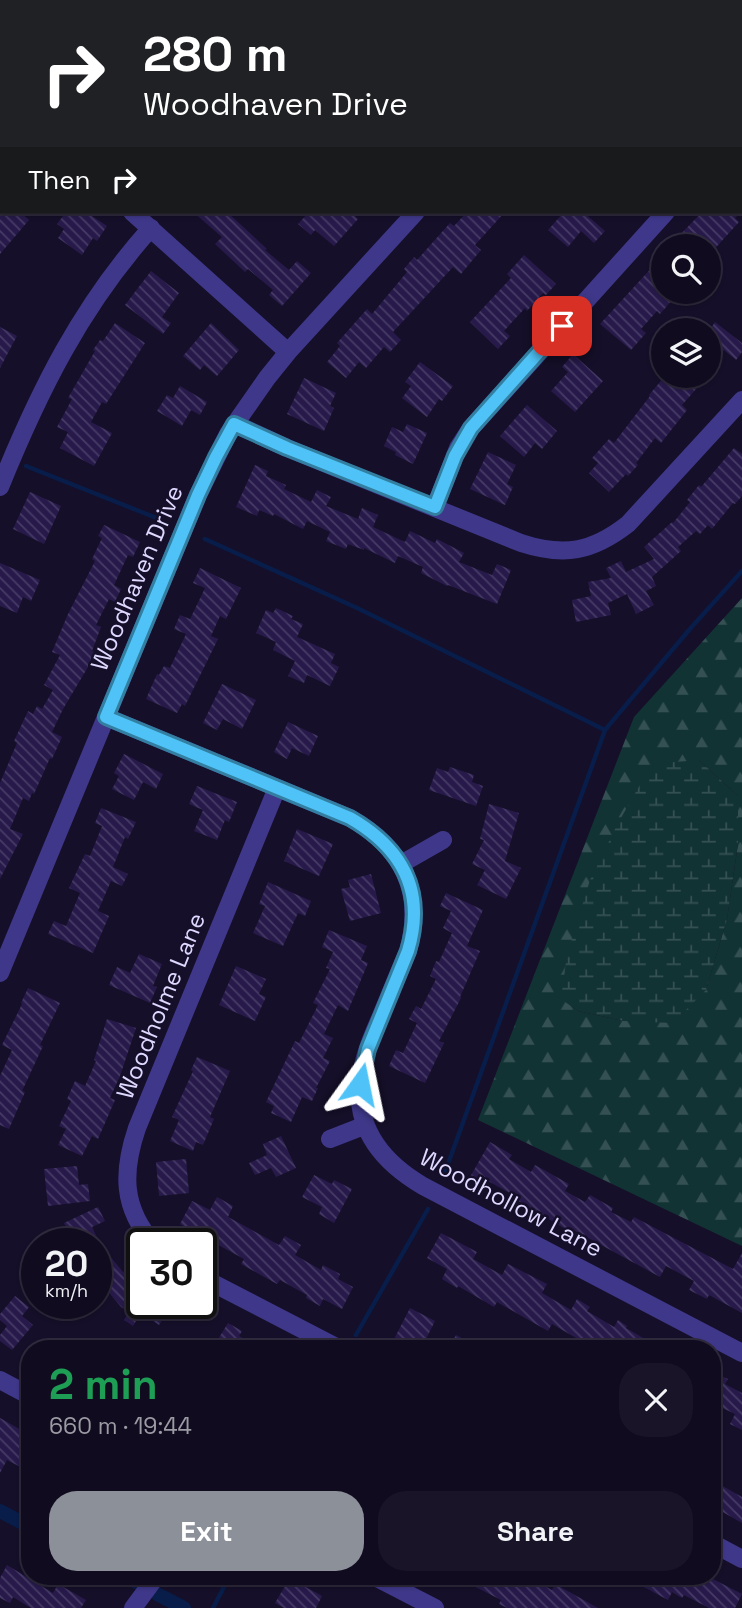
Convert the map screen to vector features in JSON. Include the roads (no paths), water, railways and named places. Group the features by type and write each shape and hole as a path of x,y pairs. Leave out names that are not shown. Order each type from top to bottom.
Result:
{"street":[{"path":"134,214 288,352"},
{"name":"Woodhaven Drive","path":"0,973 216,457 234,424 288,352 409,214"},
{"path":"435,507 455,456 471,428 664,214"},
{"path":"0,486 36,402 69,340 124,260 151,228"},
{"path":"234,424 521,543 543,550 566,551 593,544 628,524 742,400"},
{"name":"Woodhollow Lane","path":"106,717 342,814 383,841 401,864 408,881 412,898 412,931 408,951 363,1062 360,1092 362,1110 373,1140 396,1168 411,1179 717,1340"},
{"name":"Woodholme Lane","path":"143,1228 129,1198 127,1167 130,1148 277,788"},
{"path":"401,864 443,840"},
{"path":"330,1139 366,1125"},
{"path":"217,1285 323,1340"},
{"name":"Woodhollow Lane","path":"721,1342 742,1353"},
{"path":"0,1381 21,1392"},
{"path":"721,1548 742,1559"},
{"path":"133,1608 150,1585"},
{"path":"390,1585 435,1608"}],"waterway":[{"path":"26,466 159,519"},
{"path":"205,539 355,607 605,730"},
{"path":"444,1175 605,730 742,571"},
{"path":"356,1335 428,1209"},
{"path":"0,1511 21,1522"},
{"path":"213,1608 225,1585"},
{"path":"157,1594 184,1608"}]}
